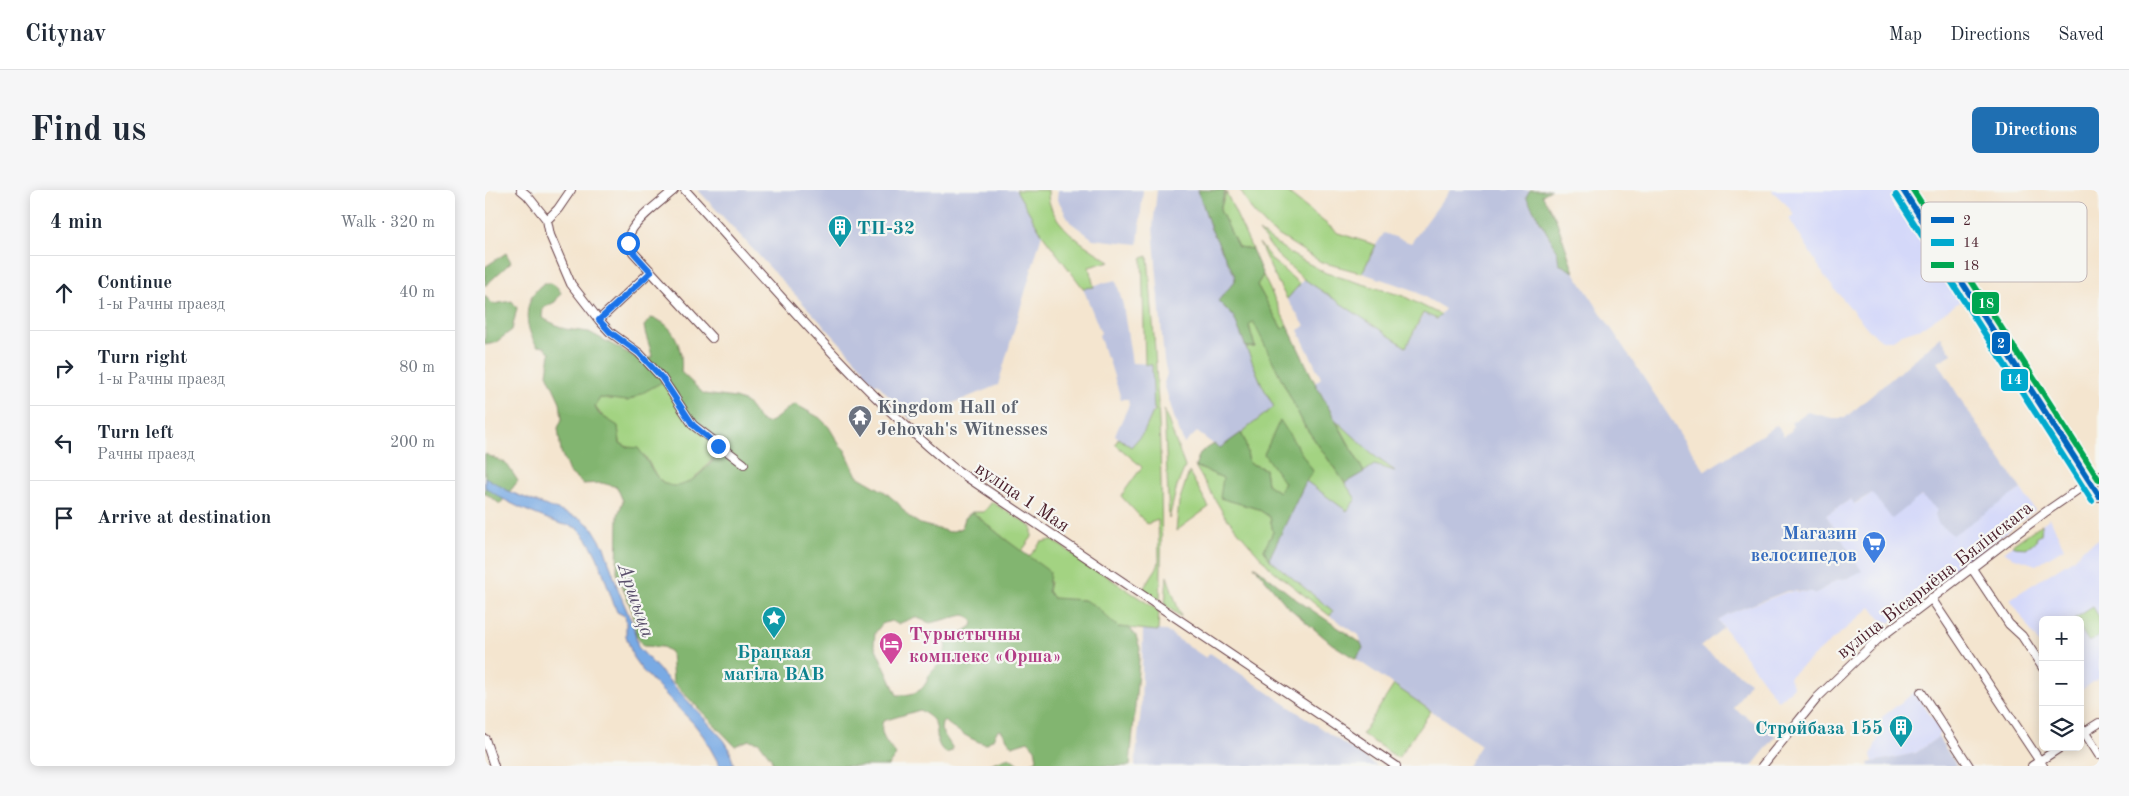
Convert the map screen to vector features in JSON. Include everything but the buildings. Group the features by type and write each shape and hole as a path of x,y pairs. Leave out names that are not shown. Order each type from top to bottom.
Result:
{"main road":[{"path":"1903,190 1921,217"},
{"path":"1911,190 1921,206"},
{"path":"1964,282 2096,479"},
{"path":"1970,282 2096,479 2099,496"}],"street":[{"path":"521,190 547,220 550,235 571,284 599,320 610,332 639,353 662,378 693,425 743,464"},
{"path":"547,220 571,190"},
{"path":"674,190 634,226 629,234 628,243 633,252 712,338"},
{"name":"вуліца 1 Мая","path":"685,190 854,376 949,464 1396,766"},
{"path":"599,320 651,272"},
{"name":"вуліца Вісарыёна Бялінскага","path":"1762,766 1817,697 1877,640 2044,513 2096,479"},
{"path":"1971,567 2009,624 2022,636 2039,662"},
{"path":"1931,598 2041,764"},
{"path":"1921,692 1969,766"},
{"path":"2084,733 2099,723"},
{"path":"2084,735 2099,754"},
{"path":"485,739 494,766"},
{"path":"2032,766 2041,764 2056,751"}],"shaded area":[{"path":"698,190 1016,190 1042,234 998,385 911,420 877,383 875,385 862,371 864,369"},
{"path":"1058,190 1143,190 1138,244 1093,239 1070,222 1057,198"},
{"path":"1157,190 1198,190 1211,229 1234,274 1235,282 1218,301 1234,317 1262,385 1274,407 1220,449 1197,432 1184,444 1164,383 1167,374 1164,360 1153,227"},
{"path":"1450,190 1530,190 1526,197 1557,251 1559,264 1574,272 1705,471 1777,425 1784,436 1792,430 1793,426 1791,423 1807,412 1832,418 1845,418 1941,337 1952,354 1938,362 1964,405 2021,489 1953,535 1938,523 1935,514 1938,510 1921,496 1892,519 1872,493 1854,504 1851,499 1826,515 1862,571 1848,578 1837,580 1815,594 1813,592 1787,591 1728,614 1718,620 1723,628 1700,647 1750,682 1733,708 1776,736 1752,766 1468,766 1481,745 1356,659 1363,648 1359,635 1330,616 1333,611 1269,559 1306,481 1347,511 1356,499 1345,483 1374,465 1394,470 1377,458 1336,420 1315,383 1321,378 1298,330 1305,326 1287,299 1304,279 1406,347 1424,313 1437,319 1445,309 1411,289 1362,273 1384,233 1411,243"},
{"path":"1893,190 1921,236 1921,282 1949,282 1961,301 1921,328 1902,334 1893,340 1882,340 1869,330 1827,280 1789,218 1794,215 1788,206 1772,191"},
{"path":"1116,280 1123,305 1132,363 1152,364 1154,409 1144,432 1131,448 1115,435 1129,405 1128,399 1121,399 1099,335 1101,333 1083,288"},
{"path":"2021,489 2035,510 1890,623 1880,619 1871,607 1789,677 1794,687 1778,701 1718,620 1728,614 1787,592 1813,592 1815,594 1837,580 1848,578 1861,570 1826,515 1851,499 1855,504 1872,493 1919,498 1921,496 1939,510 2014,494"},
{"path":"2050,518 2064,548 2036,565 2012,557 2004,552 2012,545 2014,547 2037,540 2035,538 2042,530 2042,524"},
{"path":"2099,539 2099,678 2084,688 2084,616 2039,616 2039,644 2010,599 2073,559 2084,548"},
{"path":"1143,630 1166,631 1206,658 1210,653 1377,766 1135,766 1141,710"},
{"path":"1915,692 1940,730 1938,737 1916,753 1873,762 1871,755 1879,736 1882,717"},
{"path":"1938,737 1957,766 1869,766 1868,763 1916,753"}],"green space":[{"path":"1016,190 1048,190 1049,202 1053,213 1060,223 1079,241 1110,261 1089,267 1094,287 1083,288 1042,234"},
{"path":"1198,190 1225,190 1220,210 1238,247 1252,249 1263,275 1257,285 1282,329 1287,325 1315,383 1364,472 1345,483 1304,425 1253,321 1249,326 1255,347 1246,347 1234,317 1218,301 1235,281 1234,274 1211,229"},
{"path":"1240,190 1284,190 1338,233 1376,245 1362,273 1321,262 1270,230 1253,212"},
{"path":"1530,190 1551,190 1542,195 1556,219 1574,272 1559,264 1557,250 1526,197"},
{"path":"1226,192 1252,249 1238,247 1220,210"},
{"path":"1259,231 1291,254 1326,273 1403,296 1441,315 1437,319 1423,313 1406,347 1304,279 1277,255"},
{"path":"1259,243 1273,261 1300,284 1287,299 1273,273"},
{"path":"506,253 511,262 485,286 485,267"},
{"path":"1148,256 1161,472 1160,601 1143,589 1158,566 1158,520 1147,524 1121,496 1142,467 1115,444 1119,438 1131,447 1144,432 1153,412 1156,410 1154,409 1152,365 1145,364 1142,258"},
{"path":"1263,275 1287,325 1282,329 1257,285"},
{"path":"544,283 550,283 556,286 561,293 555,302 543,308 542,318 565,329 589,332 643,361 652,357 644,326 651,318 666,325 672,331 679,347 682,364 681,372 704,394 735,398 746,402 759,419 766,423 774,420 795,404 820,418 829,427 845,450 857,476 885,492 898,503 908,516 920,524 950,532 962,528 965,518 972,512 1050,572 1048,591 1053,598 1084,600 1094,605 1118,627 1130,628 1136,636 1140,648 1130,766 1024,766 1037,759 1035,749 1028,741 1012,746 1001,730 997,731 993,739 986,744 964,735 945,721 942,723 941,730 952,747 952,751 946,753 939,745 933,720 920,710 883,721 883,735 896,755 888,766 774,766 771,758 759,742 749,740 735,746 673,682 671,652 663,647 643,646 636,635 633,613 617,573 618,515 623,501 617,487 602,483 583,484 569,472 561,452 558,428 562,419 560,402 547,374 550,353 545,347 537,346 529,330 527,313 532,296","holes":["664,381 674,389 687,412 714,436 723,447 694,479 685,484 675,486 666,484 657,477 638,448 627,447 620,443 618,426 599,414 595,406 600,398 628,401","964,615 973,622 972,626 947,642 943,659 930,674 923,687 913,693 897,695 874,644 875,633 882,624 891,621 898,624 915,617 930,623"]},
{"path":"485,296 493,304 512,301 517,308 512,330 495,343 485,345"},
{"path":"1253,321 1304,425 1356,499 1347,511 1306,481 1312,471 1284,483 1279,492 1267,484 1265,469 1249,463 1245,441 1241,433 1274,407 1262,385 1246,347 1255,347 1249,325"},
{"path":"664,381 673,389 683,406 723,447 703,470 691,481 679,488 668,486 657,477 645,456 620,443 617,431 595,406 600,398 611,398"},
{"path":"1164,409 1185,467 1177,486 1169,519"},
{"path":"1280,420 1313,471 1306,481 1269,559 1264,550 1273,532 1270,517 1258,509 1220,498 1223,478 1195,466 1200,453 1214,444 1220,448 1241,433 1245,441 1249,463 1265,469 1267,484 1279,492 1284,483 1264,454"},
{"path":"1336,420 1377,458 1395,471 1374,465 1364,472"},
{"path":"485,454 506,463 518,481 500,504 485,493"},
{"path":"1195,466 1224,478 1221,498 1258,509 1270,517 1273,532 1264,550 1269,559 1333,611 1330,616 1270,568 1225,516"},
{"path":"1189,472 1209,507 1176,531 1179,502"},
{"path":"992,502 1032,527 1032,537 1021,552 972,512 984,512"},
{"path":"2042,524 2041,535 2026,548 2014,547 2012,545"},
{"path":"1052,540 1159,611 1158,631 1118,627 1084,600 1053,599 1048,591 1050,582 1029,557 1041,542"},
{"path":"1254,566 1297,600 1361,643 1363,648 1356,659 1332,644 1287,606"},
{"path":"1167,576 1181,617 1165,605"},
{"path":"2093,607 2099,617 2099,636 2089,642 2084,634 2084,616 2079,616"},
{"path":"1394,685 1431,711 1398,758 1362,734"},
{"path":"1009,757 1021,766 984,766"}],"water":[{"path":"485,477 510,492 581,519 592,527 604,547 619,592 633,625 638,647 724,740 729,748 734,766 720,766 704,737 694,724 642,670 634,659 626,636 625,616 617,612 597,556 586,538 574,527 539,516 502,498 485,487"}],"transit line":[{"name":"2","path":"1903,190 1921,218"},
{"name":"18","path":"1913,190 1921,202"},
{"name":"14","path":"1896,195 1921,234"},
{"name":"14","path":"1952,282 2092,501"},
{"name":"2","path":"1962,282 2099,496"},
{"name":"18","path":"1972,282 2099,480"}],"place":[{"name":"ТП-32","path":"840,248"},
{"name":"Kingdom Hall of Jehovah's Witnesses","path":"860,438"},
{"name":"Магазин велосипедов","path":"1874,564"},
{"name":"Брацкая магіла ВАВ","path":"774,639"},
{"name":"Турыстычны комплекс «Орша»","path":"891,665"},
{"name":"Стройбаза 155","path":"1901,748"}],"route":[{"path":"628,243 633,252 651,272 599,320 610,332 639,353 662,378 693,425 718,446"}],"water label":[{"name":"Аршыца","path":"637,600"}]}
